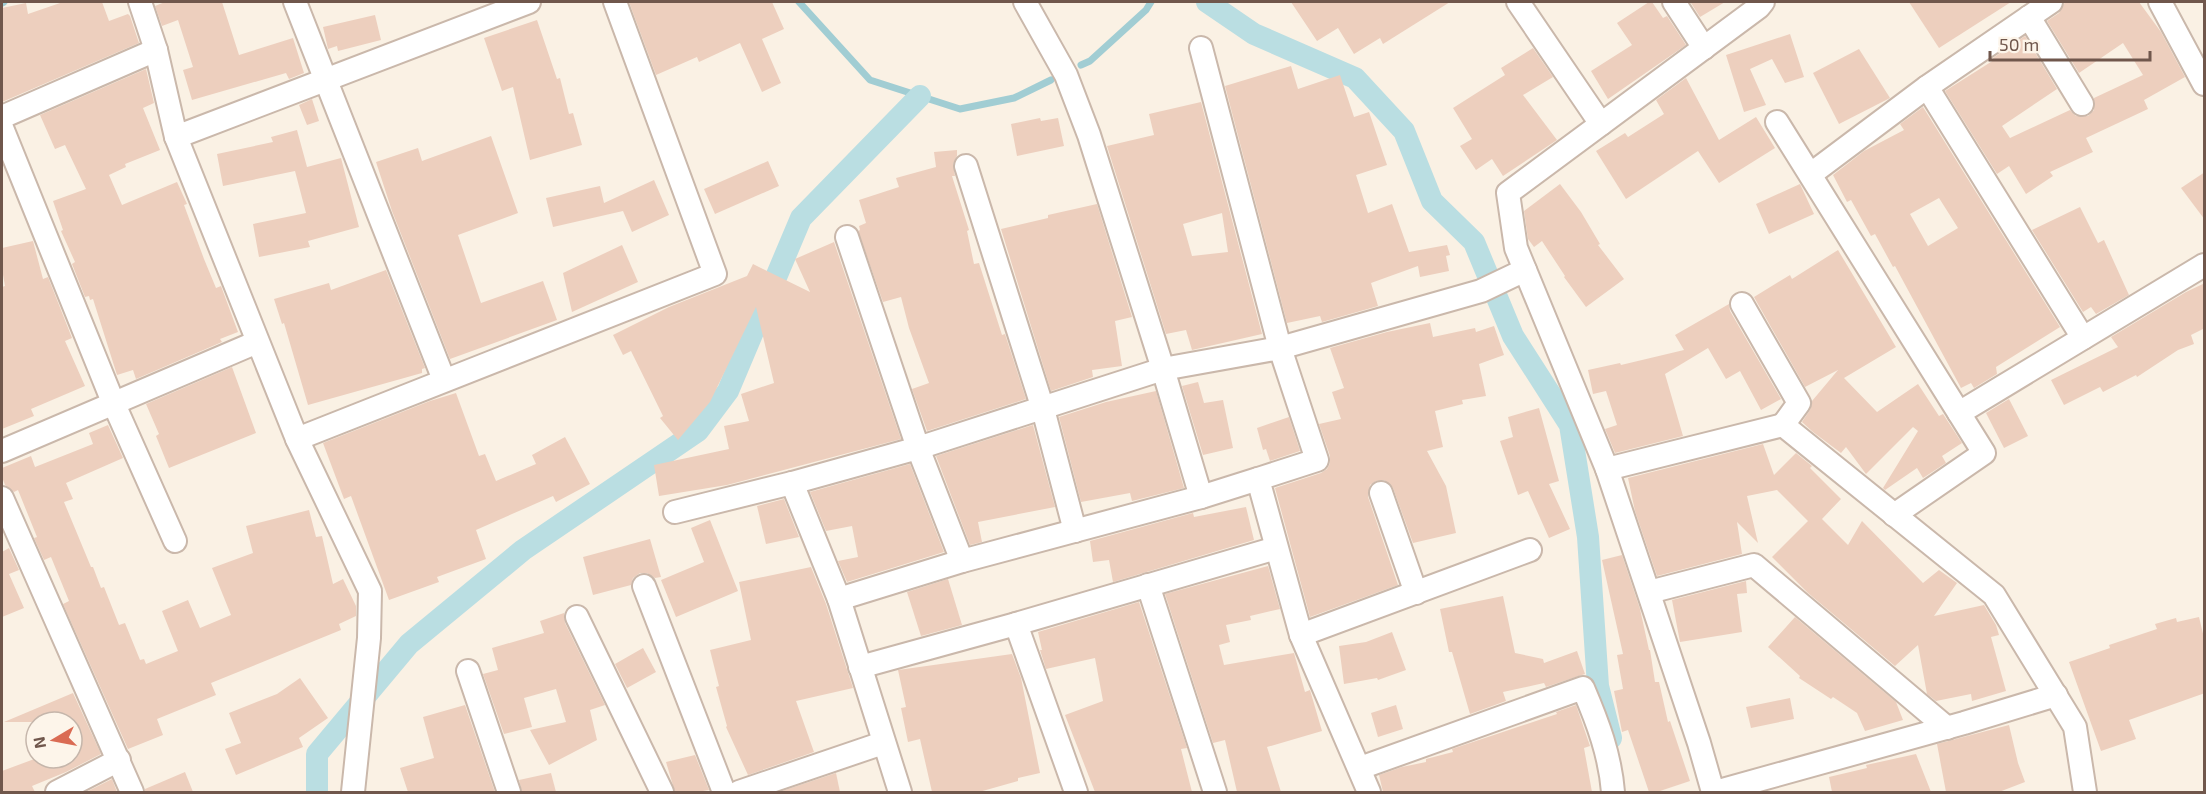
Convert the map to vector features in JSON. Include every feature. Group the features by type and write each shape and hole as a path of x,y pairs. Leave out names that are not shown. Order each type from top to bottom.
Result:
{"street":[{"path":"140,2 156,50 176,137 256,342 297,438 370,591 369,638 353,785"},
{"path":"295,2 444,381"},
{"path":"176,137 529,2"},
{"path":"297,438 715,274 615,2"},
{"path":"1025,2 1070,85 1089,135 1201,497"},
{"path":"1518,2 1601,124"},
{"path":"1674,2 1704,48"},
{"path":"1763,2 1508,193 1516,248 1607,469 1714,792 1947,728 2056,695"},
{"path":"1811,174 1927,87 2051,2"},
{"path":"2160,2 2205,84"},
{"path":"2029,17 2082,104"},
{"path":"839,599 962,561 1201,497 1317,460 1280,348 1201,48"},
{"path":"2,117 156,50"},
{"path":"1927,87 2083,338"},
{"path":"1777,122 1984,453 1894,515"},
{"path":"2,128 113,402 176,541"},
{"path":"966,166 1043,408 1075,531"},
{"path":"847,237 918,448 962,561"},
{"path":"1959,413 2205,265"},
{"path":"675,512 918,448 1163,369 1280,348 1481,291 1524,270"},
{"path":"1607,469 1784,425 1799,403 1742,304"},
{"path":"2,452 256,342"},
{"path":"1784,425 1994,595 2075,727 2085,792"},
{"path":"1258,479 1301,635 1369,792"},
{"path":"792,483 839,599 900,792"},
{"path":"1381,492 1416,593"},
{"path":"2,498 132,792"},
{"path":"860,667 1276,548"},
{"path":"1301,635 1530,550"},
{"path":"1648,592 1754,566 1947,728"},
{"path":"1148,585 1215,792"},
{"path":"644,586 724,792"},
{"path":"577,617 662,792"},
{"path":"1016,624 1076,792"},
{"path":"468,671 509,792"},
{"path":"1360,768 1583,688 1601,730 1611,770 1613,792"},
{"path":"740,792 883,743"},
{"path":"57,792 119,760"}],"building":[{"path":"63,2 102,2 109,21 128,14 139,43 2,102 2,8 26,3 28,14"},
{"path":"165,2 222,2 239,55 293,38 304,73 289,79 286,73 192,100 183,70 193,67 178,20 162,26 155,6"},
{"path":"629,2 772,2 784,29 762,39 781,83 762,92 740,43 699,62 697,57 656,75"},
{"path":"1291,2 1450,2 1383,44 1380,38 1354,54 1338,28 1317,41"},
{"path":"1652,2 1663,18 1667,16 1686,45 1608,99 1591,71 1632,45 1617,23"},
{"path":"1725,2 1700,17 1691,3"},
{"path":"1909,2 2011,2 1939,48"},
{"path":"2065,2 2139,2 2161,32 2185,77 2144,100 2148,109 2086,138 2093,152 2050,172 2053,176 2026,194 2009,166 1997,174 1945,91 1994,60 1993,58 2025,36 2057,89 2002,126 2010,138 2070,110 2076,116 2088,116 2094,110 2094,98 2143,75 2123,43 2079,73 2047,21 2059,13"},
{"path":"375,15 381,40 338,51 337,46 328,49 323,27"},
{"path":"537,20 557,79 560,78 569,114 573,113 582,145 530,160 513,87 502,91 484,38"},
{"path":"1790,34 1804,77 1785,83 1772,59 1750,69 1766,105 1744,112 1726,55"},
{"path":"1533,48 1553,77 1523,95 1557,140 1503,176 1492,159 1476,170 1460,146 1472,139 1453,108 1505,75 1501,68"},
{"path":"1859,49 1890,98 1839,124 1813,73"},
{"path":"1291,66 1298,89 1340,75 1354,117 1369,112 1387,165 1356,175 1368,213 1392,204 1409,252 1447,245 1450,255 1446,256 1449,271 1420,277 1418,266 1371,283 1378,306 1322,322 1320,316 1287,323 1225,86"},
{"path":"146,69 154,103 143,108 160,150 125,164 126,167 109,175 122,205 177,182 187,204 184,205 204,259 216,288 221,286 238,332 220,339 222,342 136,379 133,370 117,375 93,299 90,300 89,296 85,297 72,264 75,262 61,231 63,230 53,201 86,189 65,145 55,149 40,115"},
{"path":"1686,78 1719,140 1756,117 1775,148 1719,183 1698,151 1626,199 1596,151 1625,133 1628,137 1664,114 1656,100"},
{"path":"312,99 319,121 307,125 299,105"},
{"path":"1201,102 1262,334 1192,350 1186,330 1166,334 1107,146 1154,135 1149,114","holes":["1222,213 1228,252 1192,256 1183,224"]},
{"path":"1923,107 2060,327 1996,367 1997,374 1974,388 1971,383 1961,388 1895,266 1893,267 1875,234 1871,236 1851,200 1847,202 1833,175 1864,151 1904,130 1900,124","holes":["1939,198 1958,228 1928,246 1910,214"]},
{"path":"1040,118 1041,121 1058,118 1064,146 1017,156 1011,124"},
{"path":"297,130 307,167 341,158 359,227 308,241 310,247 259,257 253,224 306,213 295,171 223,186 217,154 273,142 271,137"},
{"path":"491,136 518,213 458,235 481,303 543,281 557,320 450,359 392,211 376,162 418,148 422,161"},
{"path":"957,150 953,164 955,176 952,176 969,230 967,231 974,264 979,263 1026,399 927,431 912,389 929,383 909,328 901,297 883,302 858,231 859,226 866,223 859,200 899,187 896,178 936,167 934,152"},
{"path":"768,161 779,186 715,214 704,189"},
{"path":"2205,172 2205,220 2181,188"},
{"path":"654,180 669,215 632,232 623,211 553,227 546,198 600,186 604,203"},
{"path":"1560,184 1581,212 1600,244 1598,245 1624,279 1586,307 1542,241 1534,247 1528,239 1524,211"},
{"path":"1800,184 1814,214 1769,234 1756,204"},
{"path":"1097,204 1132,317 1115,321 1122,366 1092,370 1093,377 1051,391 1001,229"},
{"path":"2080,207 2098,243 2104,240 2129,295 2096,314 2091,307 2083,312 2032,230"},
{"path":"33,241 43,279 48,277 72,338 65,341 85,386 31,409 34,416 2,429 2,287 5,286 2,248"},
{"path":"834,242 901,439 727,485 659,496 654,465 729,449 724,426 749,421 741,394 774,383 756,307 710,402 678,440 660,418 663,416 631,351 623,355 613,335 669,307 747,276 753,264 810,292 795,259"},
{"path":"622,245 638,282 572,312 563,273"},
{"path":"1838,250 1896,347 1844,378 1877,412 1918,384 1939,416 1943,414 1962,443 1942,456 1946,463 1923,478 1917,468 1885,490 1883,488 1918,431 1913,427 1866,474 1846,447 1841,453 1813,432 1802,422 1810,410 1812,401 1838,370 1805,387 1754,297 1790,275 1792,279"},
{"path":"386,270 425,368 422,369 422,373 308,405 284,323 282,324 274,299 329,283 331,290"},
{"path":"2205,283 2205,328 2191,335 2194,344 2178,350 2137,377 2136,375 2103,392 2100,387 2064,405 2051,380 2118,347 2111,337"},
{"path":"1729,304 1730,311 1781,399 1761,410 1740,371 1726,379 1708,348 1665,374 1683,436 1615,453 1605,429 1617,425 1606,391 1593,394 1588,370 1620,363 1621,365 1684,350 1675,335"},
{"path":"1430,323 1433,337 1475,328 1476,332 1494,326 1504,355 1479,364 1486,396 1462,400 1463,404 1435,411 1443,447 1427,451 1446,486 1456,533 1413,543 1393,488 1384,480 1376,481 1370,485 1368,497 1398,585 1310,617 1275,488 1321,473 1330,463 1330,456 1319,424 1341,419 1332,392 1344,388 1330,348"},
{"path":"232,367 256,433 169,468 156,436 159,434 146,404"},
{"path":"1198,382 1204,403 1223,400 1233,448 1203,455 1182,386"},
{"path":"1156,391 1184,488 1132,501 1130,493 1081,502 1059,417 1106,402"},
{"path":"456,393 479,456 485,454 496,481 536,464 532,455 565,437 590,484 556,502 553,496 476,530 486,559 437,577 439,582 389,600 351,496 344,499 323,443"},
{"path":"2009,399 2028,436 2004,448 1986,413"},
{"path":"1539,408 1559,481 1549,484 1570,529 1549,538 1528,491 1518,495 1500,441 1513,437 1508,417"},
{"path":"1289,417 1300,451 1270,461 1266,449 1263,450 1257,428"},
{"path":"108,425 123,458 66,483 73,499 64,502 101,588 104,587 119,625 125,623 140,660 144,659 146,664 178,651 162,611 188,600 200,628 231,615 212,568 253,553 246,526 309,510 316,537 322,536 333,584 343,579 356,606 356,616 339,624 341,630 211,683 216,695 157,719 163,735 128,749 63,604 69,601 51,557 44,560 18,490 14,492 5,485 2,477 2,468 31,456 35,467 93,444 89,433"},
{"path":"1033,425 1055,507 978,522 982,542 970,545 936,456"},
{"path":"1763,444 1774,475 1796,453 1812,466 1810,468 1841,499 1822,519 1848,545 1862,521 1923,583 1939,570 1957,583 1934,616 1984,605 1999,635 1991,637 2006,691 1972,701 1971,694 1936,701 1927,694 1918,645 1895,666 1808,593 1772,557 1808,521 1777,490 1747,496 1758,543 1737,522 1742,554 1657,576 1635,511 1628,478"},
{"path":"910,464 944,552 847,582 838,561 858,557 852,526 826,531 810,492"},
{"path":"784,499 799,537 766,544 757,506"},
{"path":"1246,507 1254,540 1113,582 1109,560 1093,562 1090,541 1193,513 1194,517"},
{"path":"710,520 738,591 676,617 661,580 704,562 691,528"},
{"path":"650,539 661,577 655,578 647,573 640,573 633,578 631,585 593,595 583,557"},
{"path":"9,548 19,570 9,574 24,608 2,617 2,552"},
{"path":"1622,555 1640,609 1655,682 1659,682 1668,722 1670,721 1690,781 1657,792 1649,792 1628,730 1622,732 1614,691 1623,689 1617,655 1623,654 1602,560"},
{"path":"1268,566 1280,609 1250,616 1251,620 1226,625 1230,642 1219,645 1224,665 1294,653 1305,692 1310,690 1322,731 1267,747 1281,792 1237,792 1225,740 1213,743 1165,594"},
{"path":"811,567 826,604 853,688 796,701 814,752 748,775 726,727 710,650 751,640 739,582"},
{"path":"948,579 962,625 921,636 907,592"},
{"path":"1746,581 1747,593 1737,594 1742,632 1680,642 1672,600"},
{"path":"1503,596 1515,653 1543,659 1544,663 1577,651 1585,674 1546,687 1544,683 1503,692 1506,701 1470,714 1452,652 1449,652 1440,609"},
{"path":"1139,602 1187,748 1181,749 1192,792 1095,792 1065,715 1103,701 1095,658 1046,669 1040,650 1042,650 1038,632"},
{"path":"564,613 565,623 605,705 590,710 597,740 549,765 530,730 566,722 556,689 524,698 532,727 504,734 483,674 498,670 492,648 544,633 540,621"},
{"path":"1795,617 1896,702 1903,720 1865,731 1857,713 1799,678 1800,676 1768,647"},
{"path":"2199,617 2205,642 2205,693 2129,720 2136,739 2101,751 2069,662 2110,648 2109,645 2157,629 2155,624 2176,618 2177,622"},
{"path":"1392,632 1406,670 1378,680 1377,678 1344,684 1339,646 1366,642"},
{"path":"643,648 656,672 627,688 615,664"},
{"path":"1012,654 1021,678 1040,773 979,792 932,792 920,739 908,742 901,708 906,707 898,670"},
{"path":"300,678 328,718 299,738 303,747 236,775 225,749 241,743 229,713 277,694"},
{"path":"73,693 81,710 33,710"},
{"path":"1790,698 1794,719 1751,728 1746,707"},
{"path":"465,705 495,792 408,792 400,768 434,758 423,717"},
{"path":"1396,705 1403,729 1378,737 1371,713"},
{"path":"1576,705 1590,746 1584,748 1592,792 1383,792 1379,775 1426,762 1426,759 1453,752 1452,749 1557,714 1556,712"},
{"path":"24,714 24,722 4,722"},
{"path":"84,717 101,754 84,763"},
{"path":"2009,725 2025,782 1999,792 1946,792 1937,744"},
{"path":"1916,754 1931,792 1832,792 1829,777 1867,768 1866,765"},
{"path":"695,755 709,790 675,792 666,762"},
{"path":"24,763 24,770 70,770 32,786 35,792 2,792 2,771"},
{"path":"185,772 193,792 145,792 145,789"},
{"path":"551,773 556,792 522,792 519,780"},
{"path":"836,773 840,792 779,792"},
{"path":"112,779 117,792 88,791"}],"waterway":[{"path":"799,2 870,80 960,109 1014,98 1051,80"},
{"path":"1081,65 1090,61 1146,10 1151,2"},
{"path":"1207,2 1254,34 1355,78 1404,131 1432,201 1474,242 1513,336 1570,425 1588,537 1598,686 1611,738"},
{"path":"317,792 317,754 409,644 523,550 698,431 728,391 801,218 920,96"}]}
